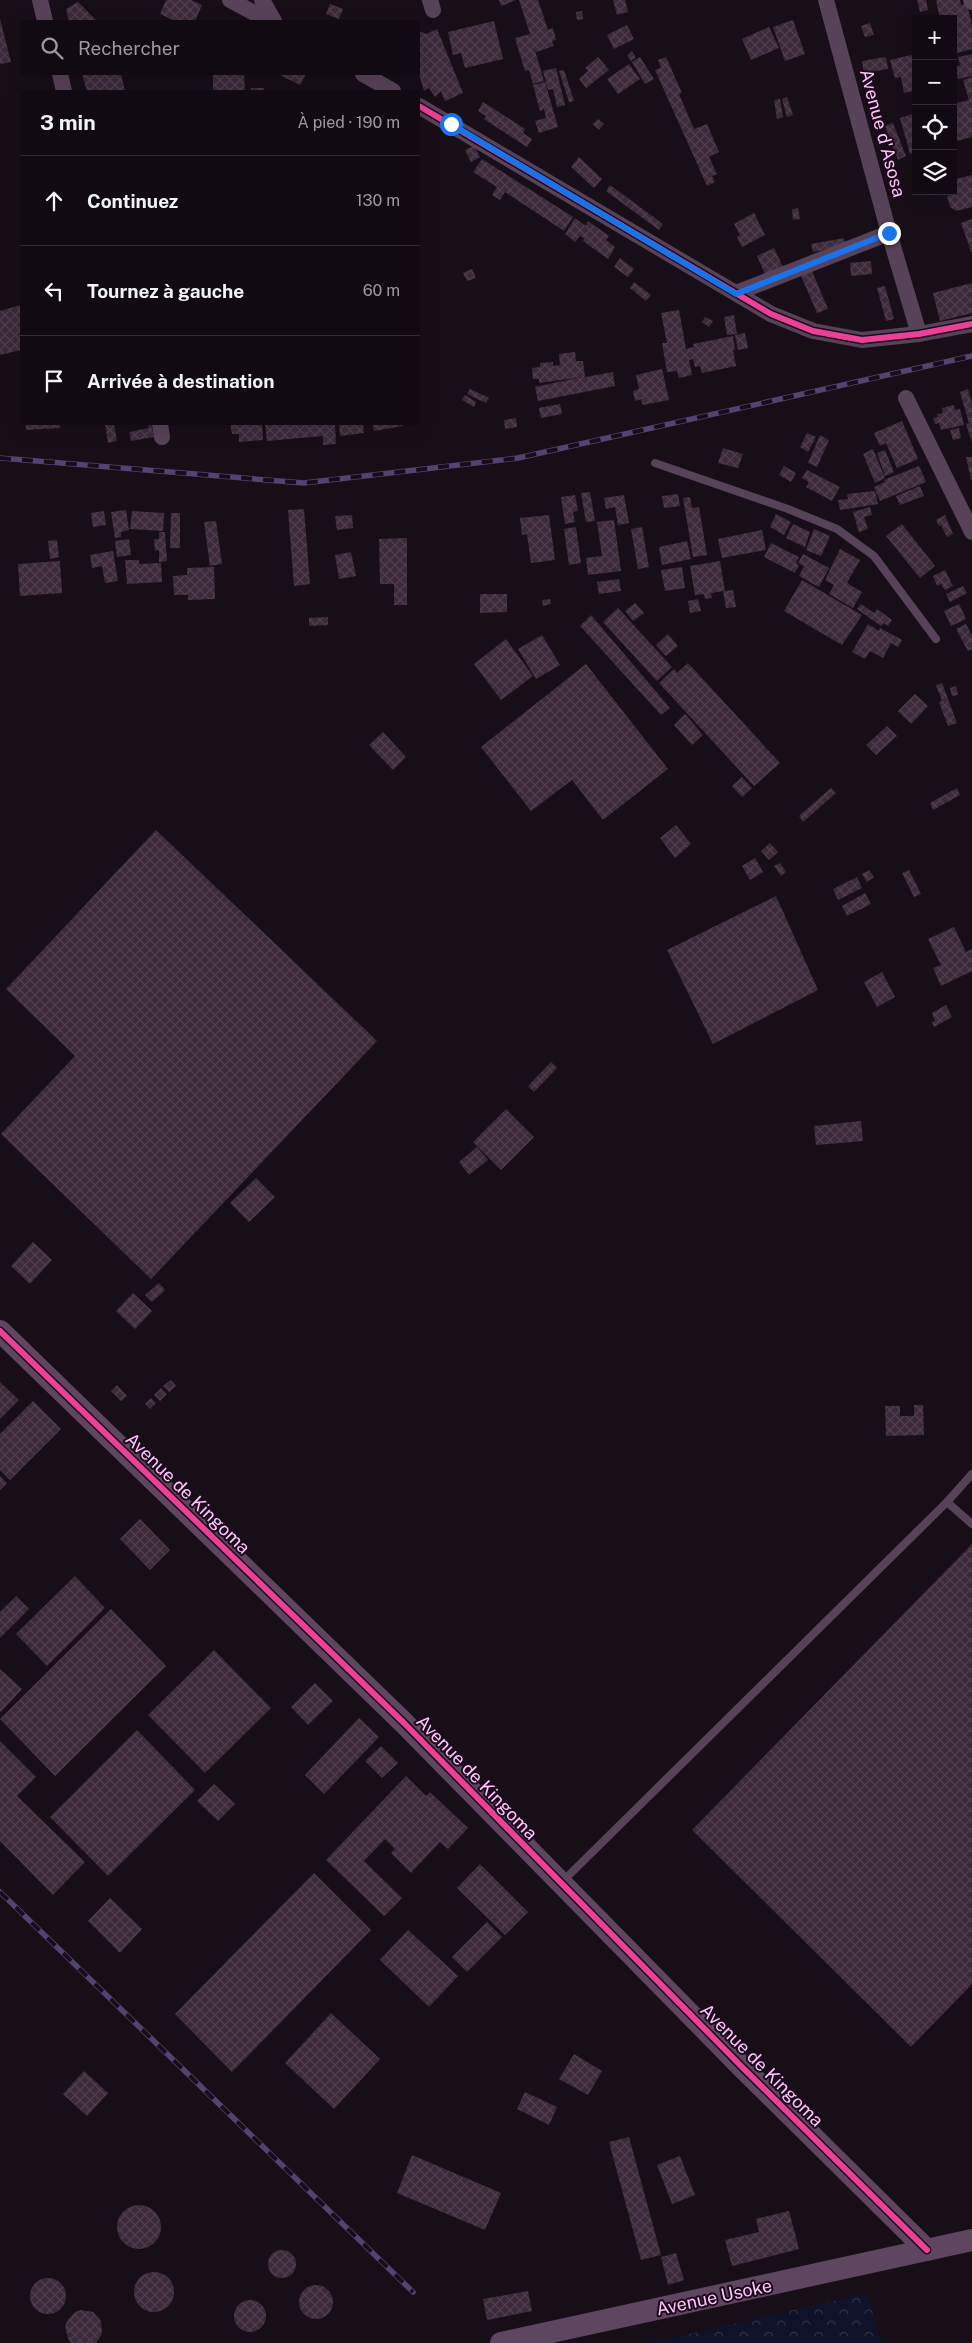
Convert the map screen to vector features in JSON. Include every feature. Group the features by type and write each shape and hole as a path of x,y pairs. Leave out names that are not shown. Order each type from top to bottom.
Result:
{"street":[{"path":"40,0 46,20"},
{"path":"230,0 266,20"},
{"path":"262,0 273,20"},
{"name":"Avenue d'Asosa","path":"826,0 889,233 920,334"},
{"path":"60,75 64,90"},
{"path":"365,75 391,90"},
{"path":"420,107 771,314 813,331 862,340 920,334 972,324"},
{"path":"736,294 889,233"},
{"path":"906,398 972,532"},
{"name":"Avenue de Kingoma","path":"0,1331 404,1723 560,1883 927,2250"},
{"name":"Avenue Usoke","path":"501,2343 972,2240"}],"lane":[{"path":"655,463 788,509 837,529 874,556 936,639"},
{"path":"560,1883 947,1502 972,1474"},
{"path":"947,1502 972,1524"}],"green space":[{"path":"867,2293 881,2343 651,2343"}],"building":[{"path":"166,0 191,0 202,5 195,20 173,20 160,14"},
{"path":"499,0 516,0 501,6"},
{"path":"519,0 538,0 548,30 553,28 556,40 552,41 554,46 536,52 534,47 544,81 533,84 529,70 525,71 515,38 530,34"},
{"path":"613,0 625,0 628,12 617,15"},
{"path":"917,0 926,0 928,10 920,12"},
{"path":"936,0 960,0 961,5 967,4 972,25 972,49 957,53 957,15 939,15"},
{"path":"78,2 96,20 69,20 66,9"},
{"path":"330,4 343,9 339,19 326,14"},
{"path":"582,11 583,19 577,20 576,12"},
{"path":"0,19 11,62 0,64"},
{"path":"793,20 805,54 785,61 773,27"},
{"path":"494,21 503,59 465,68 461,53 453,55 448,32"},
{"path":"870,23 874,35 865,37 861,26"},
{"path":"627,25 634,39 614,49 607,35"},
{"path":"769,27 779,48 751,60 742,39"},
{"path":"437,29 463,93 445,101 441,91 435,97 429,88 424,91 419,75 420,31 426,34"},
{"path":"632,51 636,58 631,61 627,55"},
{"path":"972,54 972,76 958,79 957,67 960,65 958,57"},
{"path":"912,55 912,91 904,93 901,77 895,78 890,60"},
{"path":"598,57 609,70 586,88 579,79 588,71 585,68"},
{"path":"640,57 654,79 645,84 632,62"},
{"path":"666,57 682,93 679,94 694,129 707,124 719,152 709,157 717,174 712,176 715,182 707,186 655,70 661,68 658,60"},
{"path":"886,57 888,69 864,73 862,61"},
{"path":"629,64 640,79 618,94 607,79"},
{"path":"556,68 565,105 557,107 553,89 548,90 543,71"},
{"path":"564,70 574,101 569,102 559,71"},
{"path":"82,75 121,75 125,90 87,90"},
{"path":"213,75 244,75 245,90 213,90"},
{"path":"280,75 305,75 300,85"},
{"path":"972,77 972,137 957,141 957,103 969,100 963,80"},
{"path":"545,82 558,127 539,133 535,121 546,118 544,109 540,111 533,85"},
{"path":"251,88 264,88 264,90 251,90"},
{"path":"787,97 793,115 787,117 782,99"},
{"path":"780,99 783,117 777,119 774,100"},
{"path":"483,102 525,129 523,133 532,139 527,147 484,119 486,116 478,111"},
{"path":"912,114 912,153 910,154 900,118"},
{"path":"598,119 604,124 599,130 593,124"},
{"path":"893,123 906,156 898,160 885,126"},
{"path":"474,146 480,157 471,162 465,150"},
{"path":"579,157 602,179 594,188 571,167"},
{"path":"482,159 573,217 564,231 505,192 500,200 492,195 497,187 473,172"},
{"path":"972,175 972,207 956,211 950,207 947,196 957,195 957,179"},
{"path":"610,185 663,224 659,230 606,191"},
{"path":"798,208 800,219 793,220 792,209"},
{"path":"754,213 765,235 742,247 737,237 740,235 734,224"},
{"path":"575,218 586,226 588,221 609,236 606,240 615,247 608,259 583,241 584,238 580,236 575,242 565,234"},
{"path":"972,219 972,254 961,223"},
{"path":"844,238 846,246 813,252 811,244"},
{"path":"774,248 783,267 765,274 757,256"},
{"path":"620,258 634,269 628,277 614,267"},
{"path":"871,261 872,274 851,276 850,263"},
{"path":"472,269 476,278 467,281 463,273"},
{"path":"812,271 828,309 817,313 801,276"},
{"path":"634,282 651,295 646,301 630,288"},
{"path":"972,283 972,313 940,321 933,293"},
{"path":"885,286 894,319 886,321 877,288"},
{"path":"20,305 20,350 0,355 0,311"},
{"path":"679,310 686,349 694,347 693,344 733,336 736,366 702,373 700,366 695,367 693,359 689,360 692,375 679,378 677,371 667,372 662,343 667,343 661,313"},
{"path":"734,315 737,334 727,335 724,317"},
{"path":"705,317 713,321 709,327 702,322"},
{"path":"745,333 748,348 738,350 735,335"},
{"path":"575,352 576,361 583,361 585,377 613,372 615,386 538,401 535,387 582,377 539,383 539,379 533,379 532,368 540,367 540,363 553,362 553,366 560,365 559,354"},
{"path":"662,369 669,400 643,405 641,399 635,401 633,391 639,389 636,375"},
{"path":"470,389 489,398 486,403 467,394"},
{"path":"968,389 972,404 972,442 966,424 969,423 960,392"},
{"path":"465,395 476,402 474,407 462,400"},
{"path":"560,404 562,414 541,418 539,408"},
{"path":"954,405 955,410 960,409 964,425 941,430 939,423 935,424 933,418 938,417 937,414 943,413 942,408"},
{"path":"516,418 517,427 505,429 504,420"},
{"path":"902,421 918,459 897,468 886,443 880,446 874,433"},
{"path":"26,425 60,425 60,428 26,430"},
{"path":"105,425 114,425 117,441 108,443"},
{"path":"148,425 151,425 154,437 131,441 129,432 149,428"},
{"path":"230,425 262,425 263,440 239,442 239,434 232,434"},
{"path":"265,425 335,425 336,444 323,445 323,436 267,441"},
{"path":"339,425 363,425 364,433 340,436"},
{"path":"373,425 403,425 403,426 374,431"},
{"path":"959,428 961,438 953,440 950,430"},
{"path":"807,433 816,437 808,452 800,447"},
{"path":"820,435 829,440 817,467 808,463"},
{"path":"723,448 743,454 738,468 718,463"},
{"path":"873,449 885,478 875,483 863,454"},
{"path":"885,450 894,472 885,476 877,453"},
{"path":"966,457 972,457 972,480 971,480"},
{"path":"784,466 796,473 791,482 779,475"},
{"path":"919,466 926,482 880,501 874,487 885,482 884,480"},
{"path":"807,470 840,487 832,501 806,487 809,482 802,478"},
{"path":"920,486 924,496 900,505 896,496"},
{"path":"875,491 878,504 840,510 838,500 848,499 847,494"},
{"path":"590,492 595,521 586,522 581,493"},
{"path":"678,494 680,506 664,508 662,496"},
{"path":"575,495 578,511 573,512 575,522 565,524 561,497"},
{"path":"624,495 629,523 618,525 615,507 606,509 604,498"},
{"path":"690,497 692,508 699,507 707,555 693,557 683,498"},
{"path":"870,507 872,515 864,517 868,529 859,532 853,512"},
{"path":"304,509 310,584 294,586 288,510"},
{"path":"126,510 129,530 121,532 121,537 115,538 111,512"},
{"path":"104,511 106,525 93,527 91,513"},
{"path":"132,511 164,513 163,531 130,529"},
{"path":"171,513 180,513 180,548 170,548"},
{"path":"776,514 791,522 784,535 770,527"},
{"path":"352,515 353,528 337,530 335,516"},
{"path":"549,515 555,560 531,563 527,534 522,535 520,518"},
{"path":"945,515 953,534 947,537 936,520"},
{"path":"614,520 621,571 588,575 586,558 602,556 597,522"},
{"path":"216,521 222,564 210,566 204,522"},
{"path":"793,524 810,532 805,547 786,538"},
{"path":"902,524 935,566 920,578 886,536"},
{"path":"576,527 581,563 569,565 564,529"},
{"path":"642,527 649,567 638,569 631,529"},
{"path":"814,529 830,536 821,556 806,550"},
{"path":"762,530 766,550 722,558 718,539"},
{"path":"159,532 165,532 167,561 159,562 159,550 155,551 154,539 159,539"},
{"path":"407,538 407,605 394,605 394,584 380,584 379,539"},
{"path":"129,539 131,555 117,557 115,541"},
{"path":"57,540 59,557 50,559 48,541"},
{"path":"687,541 691,559 662,565 659,547"},
{"path":"771,543 799,557 796,563 799,565 795,573 764,557"},
{"path":"840,549 860,560 847,583 862,592 853,608 829,594 834,585 825,580"},
{"path":"113,551 118,581 105,583 102,566 92,568 90,555"},
{"path":"351,552 356,576 339,579 335,555"},
{"path":"803,554 829,568 819,587 799,576 804,566 798,563"},
{"path":"125,560 139,560 139,564 161,563 162,582 127,584"},
{"path":"60,561 62,593 20,596 18,564"},
{"path":"720,561 725,591 733,590 736,607 726,608 723,591 711,593 712,598 705,599 704,594 695,595 690,566"},
{"path":"214,567 215,599 188,600 188,595 174,595 173,576 187,575 187,568"},
{"path":"682,567 685,588 665,591 661,570"},
{"path":"945,570 953,586 945,590 941,584 937,586 933,576"},
{"path":"619,579 621,591 599,594 597,582"},
{"path":"802,580 862,615 842,645 784,611"},
{"path":"963,586 967,593 950,602 946,594"},
{"path":"480,594 507,594 507,612 480,613"},
{"path":"550,599 551,604 543,606 542,600"},
{"path":"698,599 701,611 690,613 688,601"},
{"path":"635,603 644,613 633,621 625,611"},
{"path":"861,604 874,613 877,609 892,620 888,626 884,623 881,626 857,609"},
{"path":"959,604 966,619 951,626 944,611"},
{"path":"618,608 672,667 657,681 603,622"},
{"path":"591,615 670,708 661,715 580,626"},
{"path":"328,617 328,625 309,626 309,618"},
{"path":"868,624 879,631 880,628 902,640 898,647 891,643 883,658 870,651 865,659 852,652"},
{"path":"966,624 972,636 972,649 968,651 956,629"},
{"path":"668,634 678,646 666,656 656,645"},
{"path":"542,635 560,665 536,679 518,649"},
{"path":"506,639 533,676 501,700 474,664"},
{"path":"688,663 780,763 754,786 659,683 674,669 677,673"},
{"path":"586,664 668,769 603,820 572,780 531,811 481,747"},
{"path":"942,683 957,723 948,726 939,702 942,701 936,685"},
{"path":"956,686 958,695 952,696 950,688"},
{"path":"915,694 928,706 911,724 898,711"},
{"path":"685,714 703,735 692,745 674,725"},
{"path":"887,726 897,736 876,755 866,745"},
{"path":"383,732 406,757 393,770 369,745"},
{"path":"742,777 752,788 742,797 732,786"},
{"path":"831,788 836,793 803,822 799,816"},
{"path":"957,788 960,795 933,810 930,803"},
{"path":"676,825 691,844 675,858 660,838"},
{"path":"156,830 377,1041 151,1279 1,1134 75,1056 6,989"},
{"path":"770,843 778,852 769,860 761,851"},
{"path":"755,858 763,872 750,880 742,866"},
{"path":"780,863 786,872 781,876 774,866"},
{"path":"869,870 874,877 867,882 862,874"},
{"path":"909,870 921,894 914,897 902,873"},
{"path":"857,877 862,888 838,900 833,889"},
{"path":"865,893 871,904 847,916 842,906"},
{"path":"776,896 818,990 713,1044 667,950"},
{"path":"954,927 966,952 972,949 972,971 941,986 933,968 941,965 928,939"},
{"path":"882,972 895,997 877,1007 864,982"},
{"path":"946,1005 952,1017 934,1027 932,1022 935,1021 932,1013"},
{"path":"551,1062 557,1068 534,1092 528,1086"},
{"path":"506,1109 534,1137 501,1170 473,1142"},
{"path":"861,1121 863,1141 816,1145 814,1126"},
{"path":"477,1147 488,1160 469,1175 459,1162"},
{"path":"256,1178 275,1197 249,1222 230,1203"},
{"path":"33,1242 52,1260 30,1284 11,1266"},
{"path":"159,1283 165,1290 152,1302 145,1295"},
{"path":"133,1293 152,1311 135,1329 116,1311"},
{"path":"171,1380 176,1386 169,1392 163,1386"},
{"path":"0,1382 19,1400 0,1419"},
{"path":"117,1385 127,1396 121,1401 111,1391"},
{"path":"161,1388 167,1394 160,1401 154,1395"},
{"path":"151,1398 156,1403 150,1409 145,1404"},
{"path":"33,1401 61,1429 10,1480 0,1470 0,1434"},
{"path":"914,1405 923,1405 924,1435 886,1436 885,1406 900,1406 900,1416 914,1416"},
{"path":"0,1476 7,1483 0,1490"},
{"path":"140,1519 170,1550 150,1570 120,1539"},
{"path":"972,1544 972,1984 911,2047 692,1830"},
{"path":"75,1576 105,1608 47,1666 16,1634"},
{"path":"16,1596 29,1609 0,1638 0,1612"},
{"path":"111,1609 166,1666 55,1776 0,1719"},
{"path":"214,1650 271,1708 205,1773 148,1715"},
{"path":"0,1669 22,1689 1,1712 0,1711"},
{"path":"315,1683 333,1701 308,1725 291,1707"},
{"path":"359,1718 379,1737 324,1794 305,1775"},
{"path":"137,1730 195,1790 108,1876 50,1817"},
{"path":"0,1741 36,1777 17,1796 85,1862 53,1895 0,1841"},
{"path":"381,1746 398,1763 382,1778 365,1761"},
{"path":"406,1776 426,1796 430,1792 468,1828 448,1849 440,1842 411,1873 391,1853 395,1849 385,1839 364,1861 402,1898 384,1916 326,1860"},
{"path":"214,1784 235,1804 218,1821 197,1801"},
{"path":"480,1864 528,1912 505,1935 457,1888"},
{"path":"314,1873 371,1930 232,2072 175,2014"},
{"path":"110,1898 142,1929 120,1953 88,1921"},
{"path":"487,1922 502,1937 467,1972 452,1957"},
{"path":"408,1930 458,1976 429,2007 380,1960"},
{"path":"331,2013 380,2059 334,2109 285,2063"},
{"path":"574,2054 602,2071 588,2095 559,2079"},
{"path":"84,2071 108,2093 87,2116 63,2094"},
{"path":"525,2092 557,2107 549,2125 517,2109"},
{"path":"629,2137 661,2255 641,2260 609,2142"},
{"path":"412,2155 501,2193 485,2230 397,2193"},
{"path":"680,2156 695,2195 672,2204 657,2165"},
{"path":"135,2205 143,2205 155,2211 161,2227 155,2243 143,2249 135,2249 123,2243 117,2231 117,2223 123,2211"},
{"path":"789,2211 799,2249 732,2266 725,2240 759,2232 756,2219"},
{"path":"282,2250 292,2254 296,2264 292,2274 282,2278 272,2274 268,2264 272,2254"},
{"path":"676,2253 684,2280 668,2285 661,2257"},
{"path":"158,2272 165,2275 171,2281 174,2292 173,2300 165,2309 158,2312 150,2312 143,2309 135,2300 134,2288 137,2281 146,2273"},
{"path":"48,2278 55,2279 61,2283 65,2289 65,2303 61,2309 55,2313 48,2314 41,2313 35,2309 31,2303 30,2296 31,2289 35,2283 41,2279"},
{"path":"316,2285 328,2290 333,2302 328,2314 316,2319 304,2314 299,2302 304,2290"},
{"path":"528,2291 532,2311 487,2320 483,2299"},
{"path":"250,2300 262,2304 266,2316 262,2328 250,2332 238,2328 234,2316 238,2304"},
{"path":"81,2310 93,2312 101,2321 102,2334 96,2343 71,2343 68,2338 65,2327 67,2321 75,2312"}],"railway":[{"path":"0,458 304,483 518,458 972,356"},
{"path":"0,1892 413,2292"}],"cycle path":[{"path":"420,107 771,314 813,331 862,340 919,334 972,324"},
{"path":"0,1331 404,1723 742,2067 927,2250"}],"route":[{"path":"451,124 736,294 889,233"}]}
